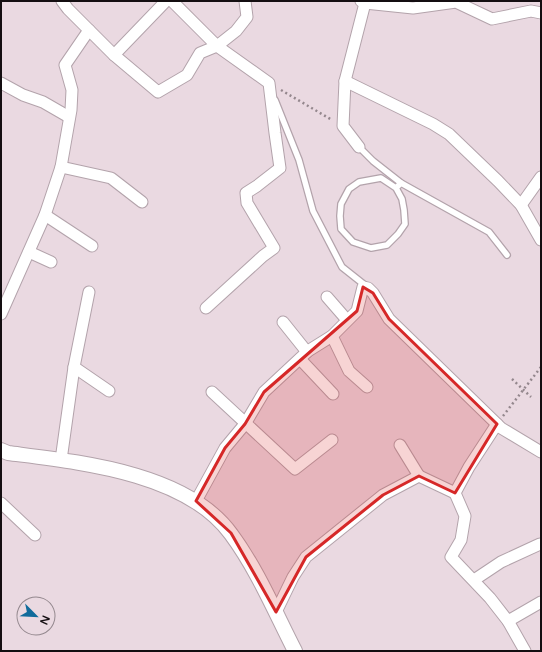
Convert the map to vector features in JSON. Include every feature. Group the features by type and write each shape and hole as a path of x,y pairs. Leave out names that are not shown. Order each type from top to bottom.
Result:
{"street":[{"path":"62,1 68,10 114,55 158,92 186,74 200,53 217,46 236,31 247,17 245,1"},
{"path":"114,55 166,1"},
{"path":"172,1 217,46 269,85 280,168 246,193 247,203 274,248 263,256 206,308"},
{"path":"359,147 343,126 345,81 363,2 413,8 456,2 492,19 531,11 541,13"},
{"path":"1,314 45,215 61,167 72,90 65,65 89,30"},
{"path":"345,81 433,124 449,134 521,205 541,240"},
{"path":"1,83 23,95 43,102 69,117"},
{"path":"61,167 111,178 142,202"},
{"path":"521,205 541,177"},
{"path":"45,215 92,246"},
{"path":"29,252 51,262"},
{"path":"196,501 225,448 245,424 264,392 303,356 332,336 357,311 363,286 368,288 373,293 389,319 501,428 541,452"},
{"path":"61,460 74,367 89,292"},
{"path":"327,297 347,320"},
{"path":"283,322 303,356 333,394"},
{"path":"332,336 349,371 367,387"},
{"path":"74,367 109,391"},
{"path":"212,392 295,469 332,440"},
{"path":"455,493 469,466 497,424"},
{"path":"400,445 419,476 455,493 465,516 461,540 451,557 490,598 508,621 525,651"},
{"path":"1,450 8,453 61,460 126,472 147,478 196,501 213,514 231,533 256,574 295,651"},
{"path":"276,612 293,576 306,556 383,495 419,476"},
{"path":"1,503 35,535"},
{"path":"474,580 500,562 540,544"},
{"path":"508,621 541,602"}],"lane":[{"path":"269,85 299,160 312,211 342,266 368,288"},
{"path":"359,147 373,161 401,183 490,232 507,255"},
{"path":"381,178 396,188 402,199 405,224 398,234 387,246 371,248 353,242 341,229 340,216 341,204 349,189 360,182 381,178"},
{"path":"396,188 401,183"}],"path":[{"path":"269,85 343,126"},
{"path":"497,424 541,367"},
{"path":"512,379 531,397"}],"highlighted area":[{"path":"363,287 373,293 389,319 497,424 455,493 419,476 383,495 306,557 276,612 231,533 196,501 225,448 245,424 264,392 357,311"}]}
